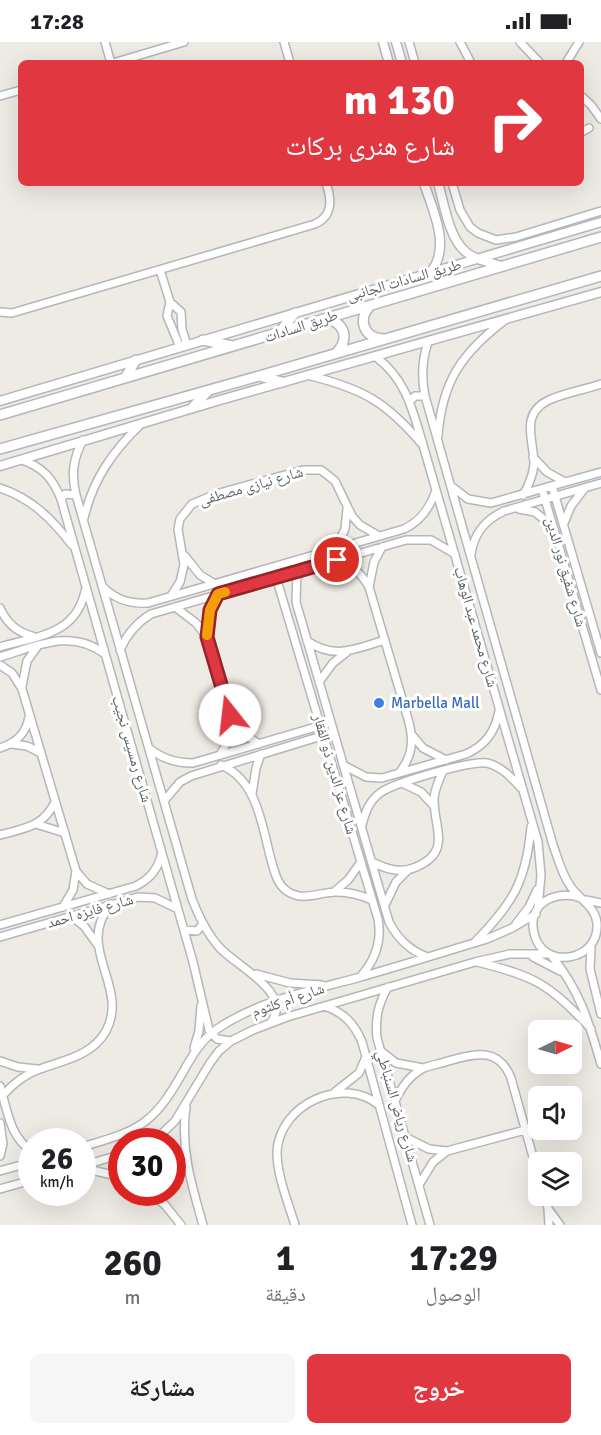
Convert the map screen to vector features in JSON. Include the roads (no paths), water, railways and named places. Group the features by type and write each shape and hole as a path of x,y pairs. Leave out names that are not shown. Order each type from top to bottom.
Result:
{"main road":[{"name":"طريق السادات","path":"0,415 601,237"},
{"path":"0,449 601,276"},
{"path":"373,304 364,313 363,326 371,336 384,339"},
{"path":"278,334 295,313"},
{"path":"323,319 335,321 343,331 344,343 336,353"},
{"path":"203,340 234,347"},
{"path":"124,378 136,360"},
{"path":"259,376 282,382"},
{"path":"192,408 209,390"}],"street":[{"path":"105,42 111,60"},
{"path":"122,60 184,42"},
{"path":"284,42 289,60"},
{"path":"383,42 388,60"},
{"path":"396,42 401,60"},
{"path":"409,42 415,60"},
{"path":"460,42 469,60"},
{"path":"520,42 537,60"},
{"path":"568,60 579,42"},
{"path":"0,96 18,91"},
{"path":"584,99 601,119"},
{"path":"584,131 589,128"},
{"path":"0,312 12,313 320,222 327,215 331,205 327,186"},
{"path":"425,186 439,232 441,251 431,272"},
{"path":"439,186 451,228 459,246 479,259 501,266"},
{"path":"453,186 460,210 470,227 496,240 516,237 601,211"},
{"name":"طريق السادات الجانبى","path":"0,401 601,222"},
{"path":"439,232 451,228"},
{"path":"160,270 170,302 167,316 184,346"},
{"path":"0,466 192,408 601,292"},
{"path":"170,302 181,312 184,346"},
{"path":"437,441 446,392 459,364 477,342 507,319"},
{"path":"172,327 182,325"},
{"name":"شارع محمد عبد الوهاب","path":"428,342 423,363 425,396 437,441 558,862 571,887 582,899"},
{"name":"شارع محمد عبد الوهاب","path":"376,357 397,376 410,401 500,709 532,821 540,858 537,912"},
{"path":"311,375 369,396 396,415 423,445"},
{"path":"523,495 532,477 533,457 529,432 530,423 538,407 554,399 601,384"},
{"path":"410,401 415,396 425,396"},
{"path":"83,520 88,501 104,466 115,451 143,423"},
{"name":"شارع رمسيس نجيب","path":"83,440 77,451 72,471 76,495 192,899 203,924 219,947 228,957 266,986 275,1001"},
{"path":"533,457 547,472 565,482"},
{"name":"شارع رمسيس نجيب","path":"22,460 42,469 50,477 61,499 184,930 211,1034"},
{"name":"شارع نيازى مصطفى","path":"170,597 183,573 184,555 178,529 180,519 192,504 216,494 312,469 329,474 335,481 346,506 360,525 379,536"},
{"path":"450,485 468,499 491,503 601,472"},
{"path":"470,557 477,533 493,516 601,483"},
{"name":"شارع شفيق نور الدين","path":"552,486 601,653"},
{"path":"0,488 24,498 38,508 51,519 75,549"},
{"path":"564,525 571,506 585,488"},
{"name":"شارع شفيق نور الدين","path":"542,489 601,690"},
{"path":"102,586 118,599 128,602 148,603 170,597 404,529 418,521 429,508 436,490"},
{"path":"61,499 66,494 76,495"},
{"path":"334,549 345,529 346,506"},
{"path":"510,509 535,512 554,528"},
{"path":"120,650 129,633 142,619 151,614 276,577 406,540 423,539 438,543 455,554"},
{"path":"369,586 374,562 382,547"},
{"path":"184,555 200,575 215,584"},
{"path":"337,560 360,572 369,586 385,640 412,735 411,752 399,773"},
{"name":"شارع عز الدين ذو الفقار","path":"294,561 297,571 295,594 303,628 384,906 400,940 427,957"},
{"name":"شارع عز الدين ذو الفقار","path":"273,567 378,919 379,939 373,958 359,977"},
{"path":"0,647 61,629 73,619 86,589"},
{"path":"207,637 210,610 218,594"},
{"path":"175,607 196,623 207,637 230,715 229,735 219,755"},
{"path":"0,608 16,630 34,637"},
{"path":"472,616 486,612"},
{"path":"293,630 303,628"},
{"path":"54,632 57,636 56,641"},
{"path":"319,682 333,663 347,652 385,640"},
{"path":"0,657 56,641 87,643 105,654"},
{"path":"307,641 321,650 347,652"},
{"path":"37,646 27,661 22,688 76,871 73,890 63,907"},
{"path":"0,665 12,673 22,688"},
{"path":"343,765 366,777 382,778 466,754 483,744 494,728 500,709"},
{"path":"12,744 24,731 30,715"},
{"path":"230,715 246,736 259,744"},
{"path":"149,748 165,759 183,763 198,762 331,723"},
{"path":"164,801 180,782 191,776 221,765 334,733"},
{"path":"412,735 423,748 446,760"},
{"path":"0,748 12,744 27,746 41,753"},
{"path":"252,794 256,768 261,754"},
{"path":"362,828 366,809 371,801 385,789 470,764 489,764 506,772 523,790"},
{"path":"221,765 242,777 252,794 274,871 281,886 294,895 302,897 334,892 352,893 372,900"},
{"path":"384,906 396,882 408,870 426,862 436,850 439,835 435,789 443,771"},
{"path":"402,783 421,792 435,808"},
{"path":"0,835 36,824 48,815 55,802"},
{"path":"474,943 502,913 518,888 527,860 532,821"},
{"path":"36,824 64,833"},
{"name":"شارع فايزه احمد","path":"0,925 136,886 150,876 160,862 162,854"},
{"path":"334,892 348,880 361,862"},
{"path":"372,862 393,870 408,870"},
{"path":"76,871 93,888 108,894"},
{"path":"512,928 529,907 540,882"},
{"path":"118,891 122,895 121,901"},
{"path":"601,903 562,894 552,897 537,912 533,922 536,941 568,978 582,1002 601,1064"},
{"name":"شارع فايزه احمد","path":"0,937 121,901 147,896 163,900 178,909"},
{"path":"582,899 595,914 596,932 592,943 590,969 601,1014"},
{"path":"3,1095 20,1079 39,1069 65,1062 89,1050 105,1032 112,1011 112,999 98,947 98,928 111,904"},
{"name":"شارع أم كلثوم","path":"96,1143 129,1132 150,1119 166,1101 202,1041 238,1017 275,1001 474,943 512,928 537,912"},
{"path":"71,916 84,926 98,947"},
{"path":"184,930 196,931 203,924"},
{"path":"550,955 568,958 585,951 601,934"},
{"name":"شارع أم كلثوم","path":"170,1128 210,1063 231,1041 271,1022 475,962 510,954 550,955"},
{"path":"521,954 542,960 568,978"},
{"path":"475,962 534,979 560,997 591,1029"},
{"path":"251,973 290,983 331,985"},
{"name":"شارع رياض السنباطي","path":"388,987 378,1006 377,1038 430,1225"},
{"path":"190,1059 201,1017 200,988"},
{"path":"271,1022 277,1012 275,1001"},
{"name":"شارع رياض السنباطي","path":"324,1006 352,1023 362,1042 412,1225"},
{"path":"211,1034 222,1041 231,1041"},
{"path":"362,1042 369,1037 377,1038"},
{"path":"382,1052 396,1063 423,1068 478,1054 495,1058 508,1070 531,1152"},
{"path":"295,1225 278,1163 280,1138 285,1127 298,1112 315,1100 335,1092 353,1079 366,1057"},
{"path":"0,1061 18,1067 39,1069"},
{"path":"395,1101 403,1086 423,1068"},
{"path":"0,1086 18,1140"},
{"path":"335,1092 360,1094 379,1105"},
{"path":"186,1102 183,1131 185,1159 203,1225"},
{"path":"0,1156 3,1144 0,1123 4,1124 10,1120"},
{"path":"419,1186 434,1162 447,1151 525,1130"},
{"path":"405,1137 421,1146 447,1151"},
{"path":"0,1171 18,1166"},
{"path":"0,1189 18,1184"},
{"path":"166,1206 181,1225"},
{"path":"548,1208 549,1225"},
{"path":"548,1208 560,1225"}],"place":[{"name":"Marbella Mall","path":"379,703"}]}
